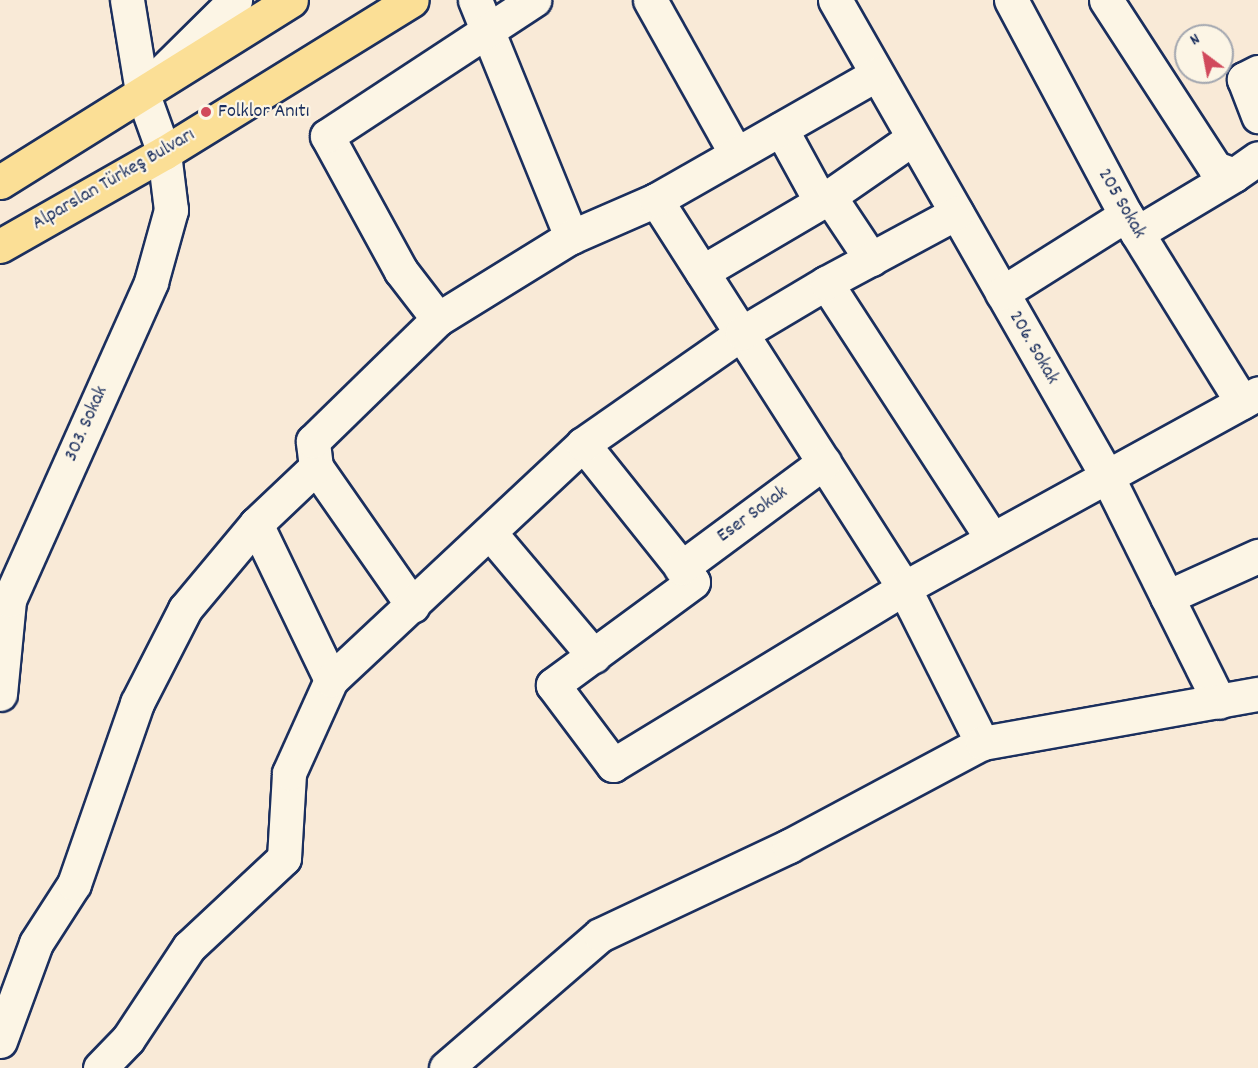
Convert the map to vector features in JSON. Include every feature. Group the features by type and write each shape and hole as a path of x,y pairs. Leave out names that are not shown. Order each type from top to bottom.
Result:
{"highway":[{"path":"0,182 291,0"},
{"name":"Alparslan Türkeş Bulvarı","path":"0,246 164,153 412,0"}],"street":[{"name":"303. Sokak","path":"0,694 4,601 151,282 171,210 164,153 142,92 127,0"},
{"path":"142,92 235,0"},
{"path":"475,0 571,237"},
{"path":"438,319 401,271 327,136 534,0"},
{"path":"650,0 736,154"},
{"name":"206. Sokak","path":"835,0 1107,476 1219,702"},
{"name":"205 Sokak","path":"1011,0 1131,224 1250,397"},
{"path":"1106,0 1215,168 1246,167"},
{"path":"1258,72 1244,79 1258,116"},
{"path":"413,606 316,467 313,441 438,319 571,237 656,200 877,74"},
{"path":"781,129 825,199 871,259"},
{"path":"702,272 825,199 913,138"},
{"path":"1002,293 1131,224 1246,167"},
{"path":"656,200 904,588 982,743"},
{"path":"100,1068 128,1039 189,948 284,858 289,773 331,681 583,444 742,333 826,283 956,213"},
{"path":"826,283 992,539"},
{"path":"583,444 693,582 553,685 613,765 904,588 1250,397"},
{"name":"Eser Sokak","path":"681,568 824,462"},
{"path":"0,1041 36,943 74,884 137,703 185,609 256,524 316,467"},
{"path":"256,524 331,681"},
{"path":"490,533 594,656"},
{"path":"1167,597 1258,556"},
{"path":"446,1068 600,935 789,846 982,743 1258,694"}],"place":[{"name":"Folklor Anıtı","path":"206,112"}]}
